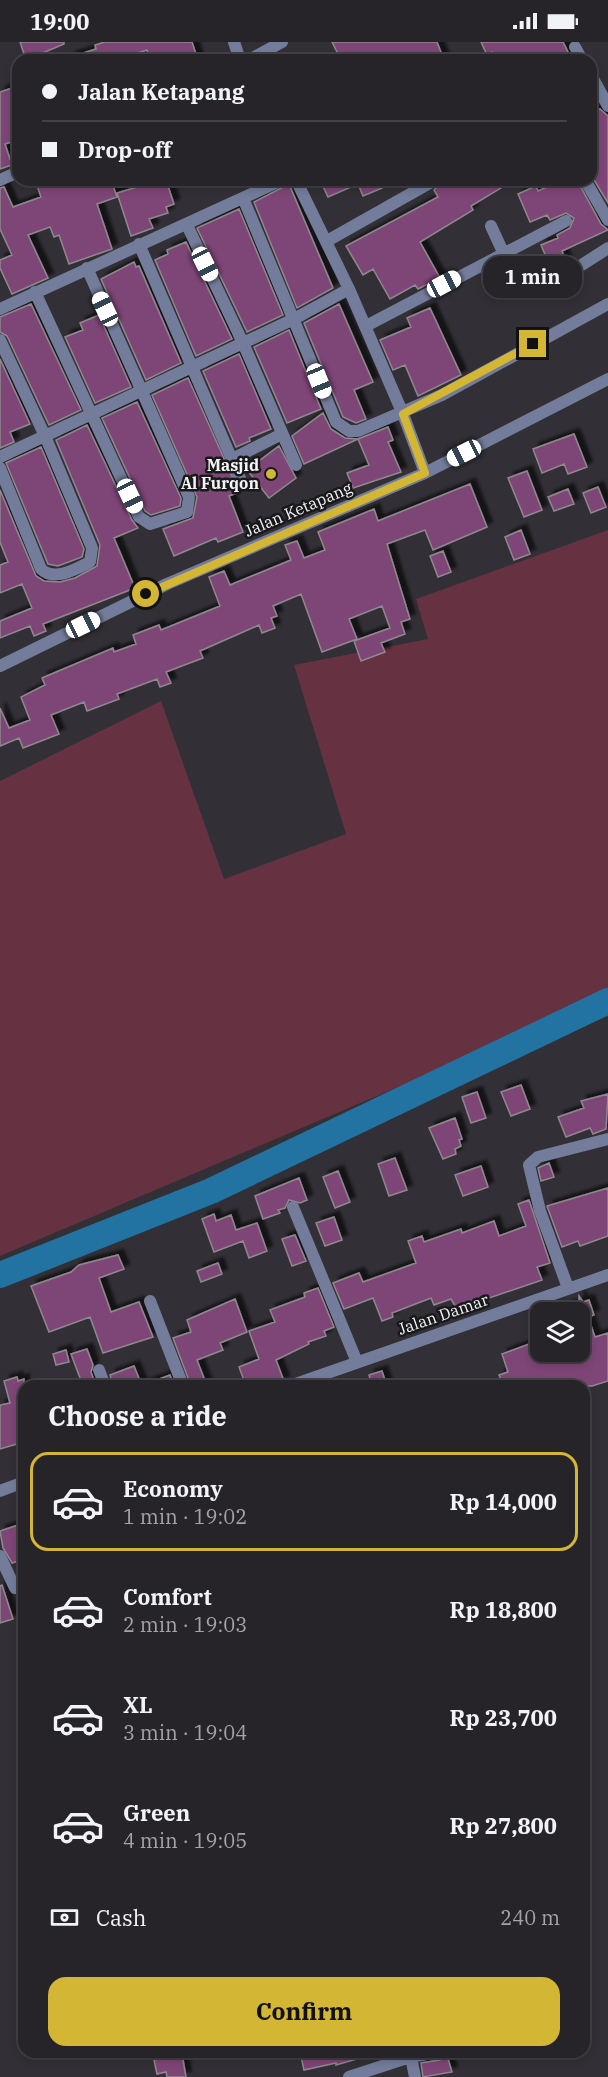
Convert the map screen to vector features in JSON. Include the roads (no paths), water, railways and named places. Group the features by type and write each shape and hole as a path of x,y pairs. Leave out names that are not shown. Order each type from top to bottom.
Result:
{"street":[{"path":"260,54 282,42"},
{"path":"575,46 579,54"},
{"path":"597,86 608,106"},
{"path":"0,309 269,186"},
{"path":"299,186 366,326 425,473"},
{"path":"327,242 425,186"},
{"path":"588,186 608,220"},
{"path":"243,198 336,422 341,427 358,431 403,414 608,304"},
{"path":"366,326 503,252 566,221"},
{"path":"187,225 243,343 296,465"},
{"path":"491,226 503,252"},
{"path":"139,244 242,483"},
{"path":"577,268 608,248"},
{"path":"34,292 140,517 150,524 176,517 187,512 189,497 87,268"},
{"path":"0,457 294,319 349,290"},
{"path":"0,340 45,436 92,548 93,558 90,562 57,575 46,573 41,568 0,468"},
{"name":"Jalan Ketapang","path":"0,666 167,584 425,473 608,379"},
{"path":"232,459 282,434"},
{"path":"568,1288 540,1211 529,1165 538,1157 608,1139"},
{"path":"293,1208 357,1362"},
{"name":"Jalan Damar","path":"307,1380 608,1275"},
{"path":"150,1300 181,1380"},
{"path":"99,1370 103,1380"},
{"path":"0,1491 18,1484"},
{"path":"0,1556 15,1588"},
{"path":"349,2077 402,2058"},
{"path":"411,2058 415,2077"}],"waterway":[{"path":"0,1275 211,1191 608,1001"}],"place":[{"name":"Masjid Al Furqon","path":"271,474"}]}
